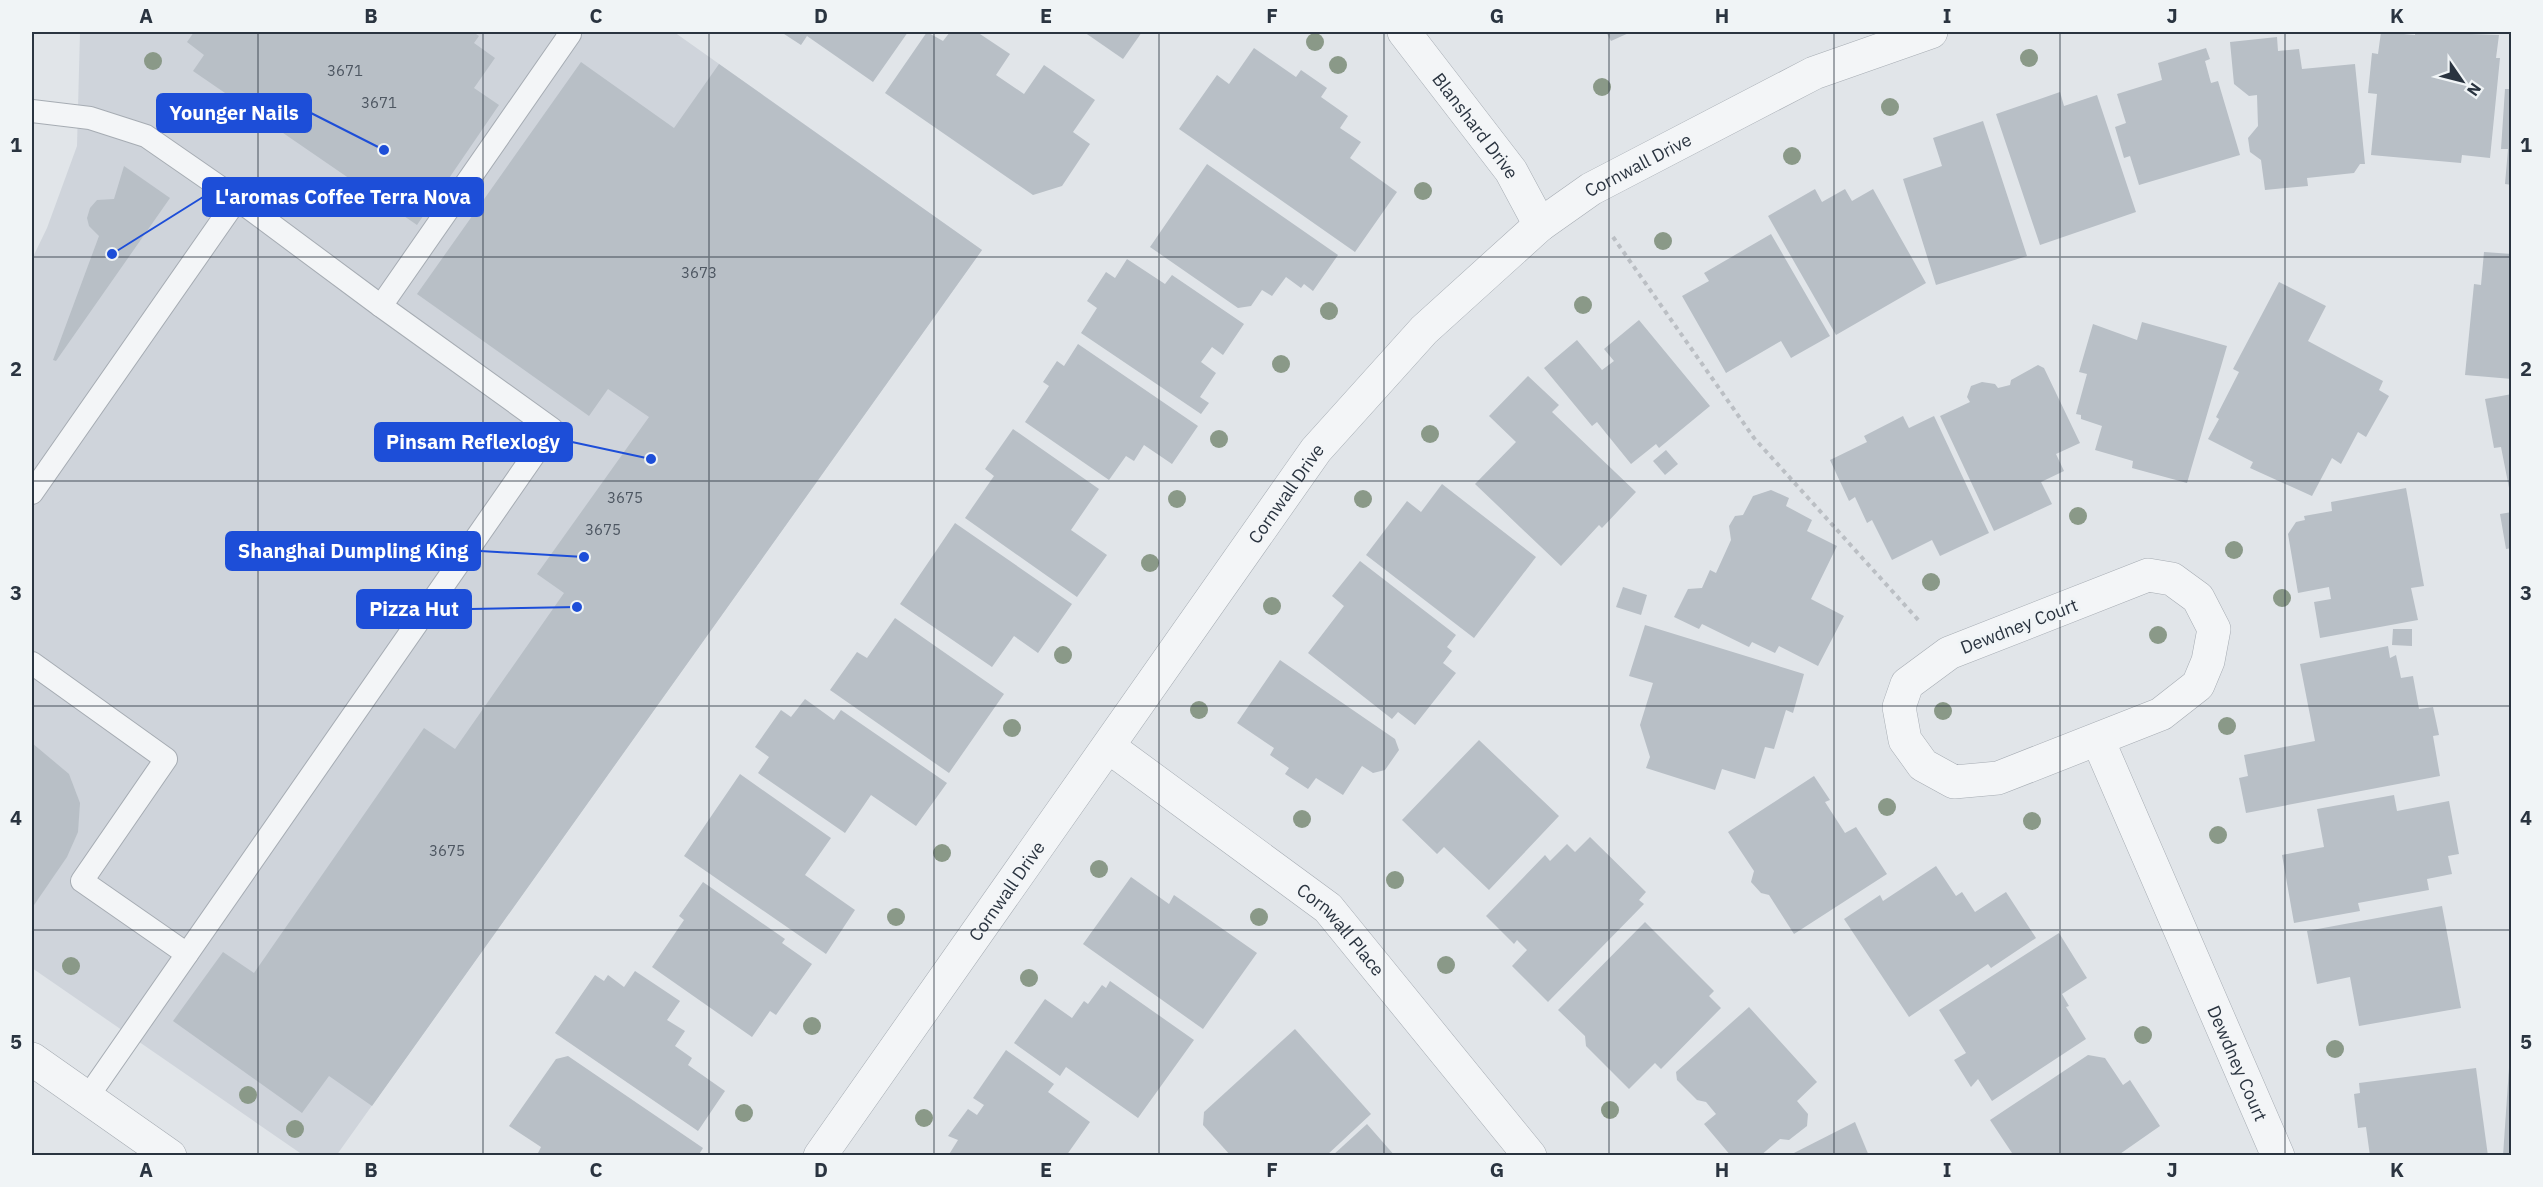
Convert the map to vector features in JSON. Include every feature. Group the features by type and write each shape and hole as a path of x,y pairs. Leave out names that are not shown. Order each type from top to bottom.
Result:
{"street":[{"name":"Blanshard Drive","path":"1404,32 1511,171 1540,225"},
{"name":"Cornwall Drive","path":"820,1155 1316,450 1424,330 1540,225 1591,189 1814,73 1931,32"},
{"name":"Dewdney Court","path":"2148,575 2172,579 2198,598 2214,628 2208,661 2198,685 2161,714 2098,740 1998,778 1954,782 1923,765 1905,740 1899,707 1907,684 1949,653 2148,575"},
{"name":"Dewdney Court","path":"2098,740 2278,1155"},
{"name":"Cornwall Place","path":"1108,747 1328,908 1530,1155"},
{"path":"32,1059 170,1155"}],"lane":[{"path":"381,306 570,34 567,32"},
{"path":"32,111 90,118 146,136 237,198 381,306 552,429 87,1098"},
{"path":"32,493 237,198"},
{"path":"32,663 166,759 82,881 186,954"}],"path":[{"path":"1613,237 1754,438 1949,653"}],"shaded area":[{"path":"80,32 674,32 982,250 336,1156 303,1155 32,968 32,259 47,228 77,146"}],"building":[{"path":"194,32 473,32 479,36 474,43 495,58 474,88 499,105 417,225 193,71 204,55 187,42"},
{"path":"781,32 908,32 873,82 807,36 801,45"},
{"path":"927,32 943,41 950,32 977,32 1010,54 996,75 1024,94 1044,65 1095,100 1073,132 1090,144 1062,186 1033,195 885,93"},
{"path":"1084,32 1142,32 1123,59"},
{"path":"1606,32 1631,32 1611,41"},
{"path":"2381,32 2415,35 2415,32 2499,35 2496,58 2500,58 2490,158 2462,155 2461,163 2371,155 2377,94 2368,93 2372,53 2378,54"},
{"path":"2277,37 2278,51 2299,49 2302,69 2355,64 2365,164 2360,164 2354,173 2307,178 2308,186 2265,190 2261,160 2250,152 2248,138 2258,126 2257,95 2249,96 2234,84 2230,42"},
{"path":"1254,48 1296,77 1301,70 1327,88 1321,97 1348,116 1340,128 1361,142 1350,158 1397,192 1355,252 1179,129 1217,75 1229,84"},
{"path":"2206,48 2210,59 2205,61 2211,83 2218,81 2240,155 2139,185 2130,156 2124,158 2115,127 2126,123 2117,94 2162,80 2158,63"},
{"path":"581,62 674,128 719,64 982,250 372,1106 329,1076 302,1113 173,1021 223,952 254,973 424,728 455,749 564,593 537,574 649,417 608,389 589,416 417,294"},
{"path":"2505,89 2512,89 2512,185 2505,184 2508,149 2501,149"},
{"path":"2060,92 2064,106 2097,95 2136,212 2040,245 1996,114"},
{"path":"1983,121 2027,256 1936,285 1903,179 1942,166 1933,138"},
{"path":"1207,164 1338,255 1313,291 1304,284 1301,288 1286,277 1272,296 1262,290 1251,306 1238,308 1150,247"},
{"path":"124,166 170,198 56,361 53,360 99,236 89,226 87,218 90,208 97,200 114,199"},
{"path":"1815,189 1822,202 1845,189 1852,201 1873,189 1926,283 1836,335 1768,216"},
{"path":"1771,234 1830,336 1791,358 1781,341 1726,373 1682,296 1709,281 1704,273"},
{"path":"2484,252 2512,254 2512,379 2465,375 2474,284 2481,285"},
{"path":"1127,259 1165,284 1172,275 1244,324 1223,355 1212,347 1201,362 1216,373 1200,397 1209,403 1201,414 1081,333 1097,308 1087,301 1106,272 1115,278"},
{"path":"2279,282 2326,306 2308,341 2383,381 2379,390 2389,396 2366,437 2358,432 2341,464 2332,458 2312,496 2250,468 2253,462 2208,439 2219,419 2216,417 2239,372 2233,369"},
{"path":"1639,320 1710,406 1659,448 1656,444 1631,464 1597,422 1592,426 1544,368 1577,340 1602,370 1614,361 1604,349"},
{"path":"2142,322 2227,346 2187,483 2132,468 2133,461 2095,450 2102,426 2081,419 2081,415 2076,414 2087,374 2079,372 2093,324 2137,340"},
{"path":"1078,344 1198,426 1172,464 1144,445 1134,461 1126,456 1109,480 1025,422 1049,386 1043,382 1057,361 1064,366"},
{"path":"2038,365 2044,368 2080,443 2056,454 2064,471 2041,482 2052,504 1994,531 1940,416 1970,402 1967,397 1971,386 1982,382 1995,384 1998,388 2010,385 2011,380"},
{"path":"1528,376 1559,405 1552,412 1636,492 1602,528 1599,525 1561,566 1475,484 1516,442 1489,416"},
{"path":"2512,394 2512,493 2510,493 2501,447 2494,448 2485,399"},
{"path":"1903,416 1909,428 1934,416 1989,533 1940,556 1932,540 1892,560 1872,520 1867,523 1855,497 1849,501 1830,460 1867,442 1864,436"},
{"path":"1013,429 1099,489 1071,530 1107,555 1077,597 965,518 994,476 985,469"},
{"path":"1666,450 1678,464 1665,475 1653,461"},
{"path":"1442,484 1536,557 1474,638 1366,555 1407,501 1421,512"},
{"path":"2406,488 2424,586 2411,588 2418,620 2320,638 2314,602 2331,599 2329,587 2298,593 2288,534 2296,522 2305,520 2304,516 2332,511 2331,502"},
{"path":"1771,490 1789,498 1786,506 1812,520 1807,531 1837,546 1811,599 1844,616 1818,666 1779,646 1775,653 1752,642 1749,647 1702,624 1699,629 1674,617 1688,589 1702,588 1710,570 1716,573 1731,540 1729,526 1735,516 1743,515 1753,496"},
{"path":"2512,512 2512,548 2506,549 2500,514"},
{"path":"955,523 1072,604 1038,653 1014,636 992,667 900,604"},
{"path":"1360,561 1456,635 1447,647 1452,651 1443,663 1456,673 1415,725 1398,712 1392,719 1308,653 1344,606 1332,596"},
{"path":"1623,587 1647,595 1641,615 1616,607"},
{"path":"895,618 1004,694 949,773 830,690 857,652 867,658"},
{"path":"1645,625 1804,674 1793,713 1786,710 1774,749 1765,747 1755,779 1722,769 1715,790 1646,768 1650,757 1640,725 1653,683 1629,676"},
{"path":"2393,629 2412,629 2412,646 2392,645"},
{"path":"2388,646 2390,658 2396,655 2401,678 2413,676 2419,709 2433,707 2439,735 2433,736 2440,776 2246,813 2239,778 2248,776 2244,755 2315,741 2300,664"},
{"path":"1280,660 1395,739 1399,750 1385,770 1373,773 1362,766 1343,795 1316,778 1308,789 1285,774 1289,768 1270,755 1274,748 1237,723"},
{"path":"805,699 834,720 841,710 947,783 916,826 871,795 845,833 758,773 769,757 755,747 781,710 791,717"},
{"path":"1479,740 1559,816 1489,890 1444,847 1437,854 1402,820"},
{"path":"32,743 69,774 80,803 78,832 67,857 32,908"},
{"path":"740,774 831,838 805,875 855,910 826,954 684,856"},
{"path":"1814,776 1830,800 1825,802 1845,833 1856,827 1887,874 1794,934 1769,895 1761,893 1751,882 1754,871 1728,832"},
{"path":"2394,795 2397,811 2449,801 2459,854 2448,856 2452,874 2427,879 2429,890 2358,903 2360,911 2294,923 2282,855 2324,847 2317,809"},
{"path":"1590,837 1646,892 1639,900 1644,904 1548,1002 1512,966 1527,950 1517,940 1514,944 1486,916 1545,855 1550,861 1567,844 1575,852"},
{"path":"1936,866 1956,896 1962,892 1975,912 2006,892 2036,938 1991,968 1988,964 1909,1017 1844,919 1880,895 1883,901"},
{"path":"1131,877 1169,904 1174,895 1257,953 1203,1029 1083,944"},
{"path":"703,882 785,939 782,943 812,964 776,1015 770,1011 752,1037 652,967 684,920 679,916"},
{"path":"2442,906 2461,1008 2359,1026 2350,977 2317,984 2307,931"},
{"path":"1645,922 1714,991 1709,996 1721,1008 1661,1069 1655,1063 1629,1089 1586,1046 1585,1036 1558,1010"},
{"path":"2059,933 2087,978 2062,994 2069,1006 2066,1007 2086,1039 1992,1101 1978,1079 1971,1087 1954,1060 1966,1053 1939,1010"},
{"path":"635,971 680,1001 667,1020 685,1031 675,1046 692,1058 688,1065 725,1091 698,1131 555,1033 595,975 604,981 608,975 624,987"},
{"path":"1110,981 1194,1040 1138,1118 1066,1067 1060,1076 1014,1043 1045,999 1072,1018 1084,1001 1088,1004 1102,985 1106,988"},
{"path":"1749,1007 1817,1082 1797,1101 1808,1114 1807,1126 1789,1140 1780,1139 1760,1156 1731,1156 1704,1124 1716,1114 1706,1102 1697,1100 1677,1080 1676,1072"},
{"path":"1295,1029 1371,1114 1326,1156 1231,1156 1203,1125 1204,1112"},
{"path":"1006,1050 1054,1084 1048,1092 1090,1122 1066,1156 948,1156 958,1140 948,1136 968,1109 977,1115 984,1105 973,1098"},
{"path":"2088,1055 2105,1058 2123,1085 2130,1080 2160,1126 2117,1156 2014,1156 1990,1120"},
{"path":"568,1056 703,1148 698,1156 541,1156 538,1153 541,1147 509,1126 556,1059"},
{"path":"2476,1068 2488,1156 2370,1156 2366,1127 2358,1128 2354,1094 2360,1093 2359,1083"},
{"path":"2509,1068 2512,1068 2512,1156 2503,1156"},
{"path":"1855,1122 1869,1156 1788,1156"},
{"path":"1367,1124 1395,1156 1332,1156"}],"place":[{"name":"Younger Nails","path":"384,150"},
{"name":"L'aromas Coffee Terra Nova","path":"112,254"},
{"name":"Pinsam Reflexlogy","path":"651,459"},
{"name":"Shanghai Dumpling King","path":"584,557"},
{"name":"Pizza Hut","path":"577,607"}]}
